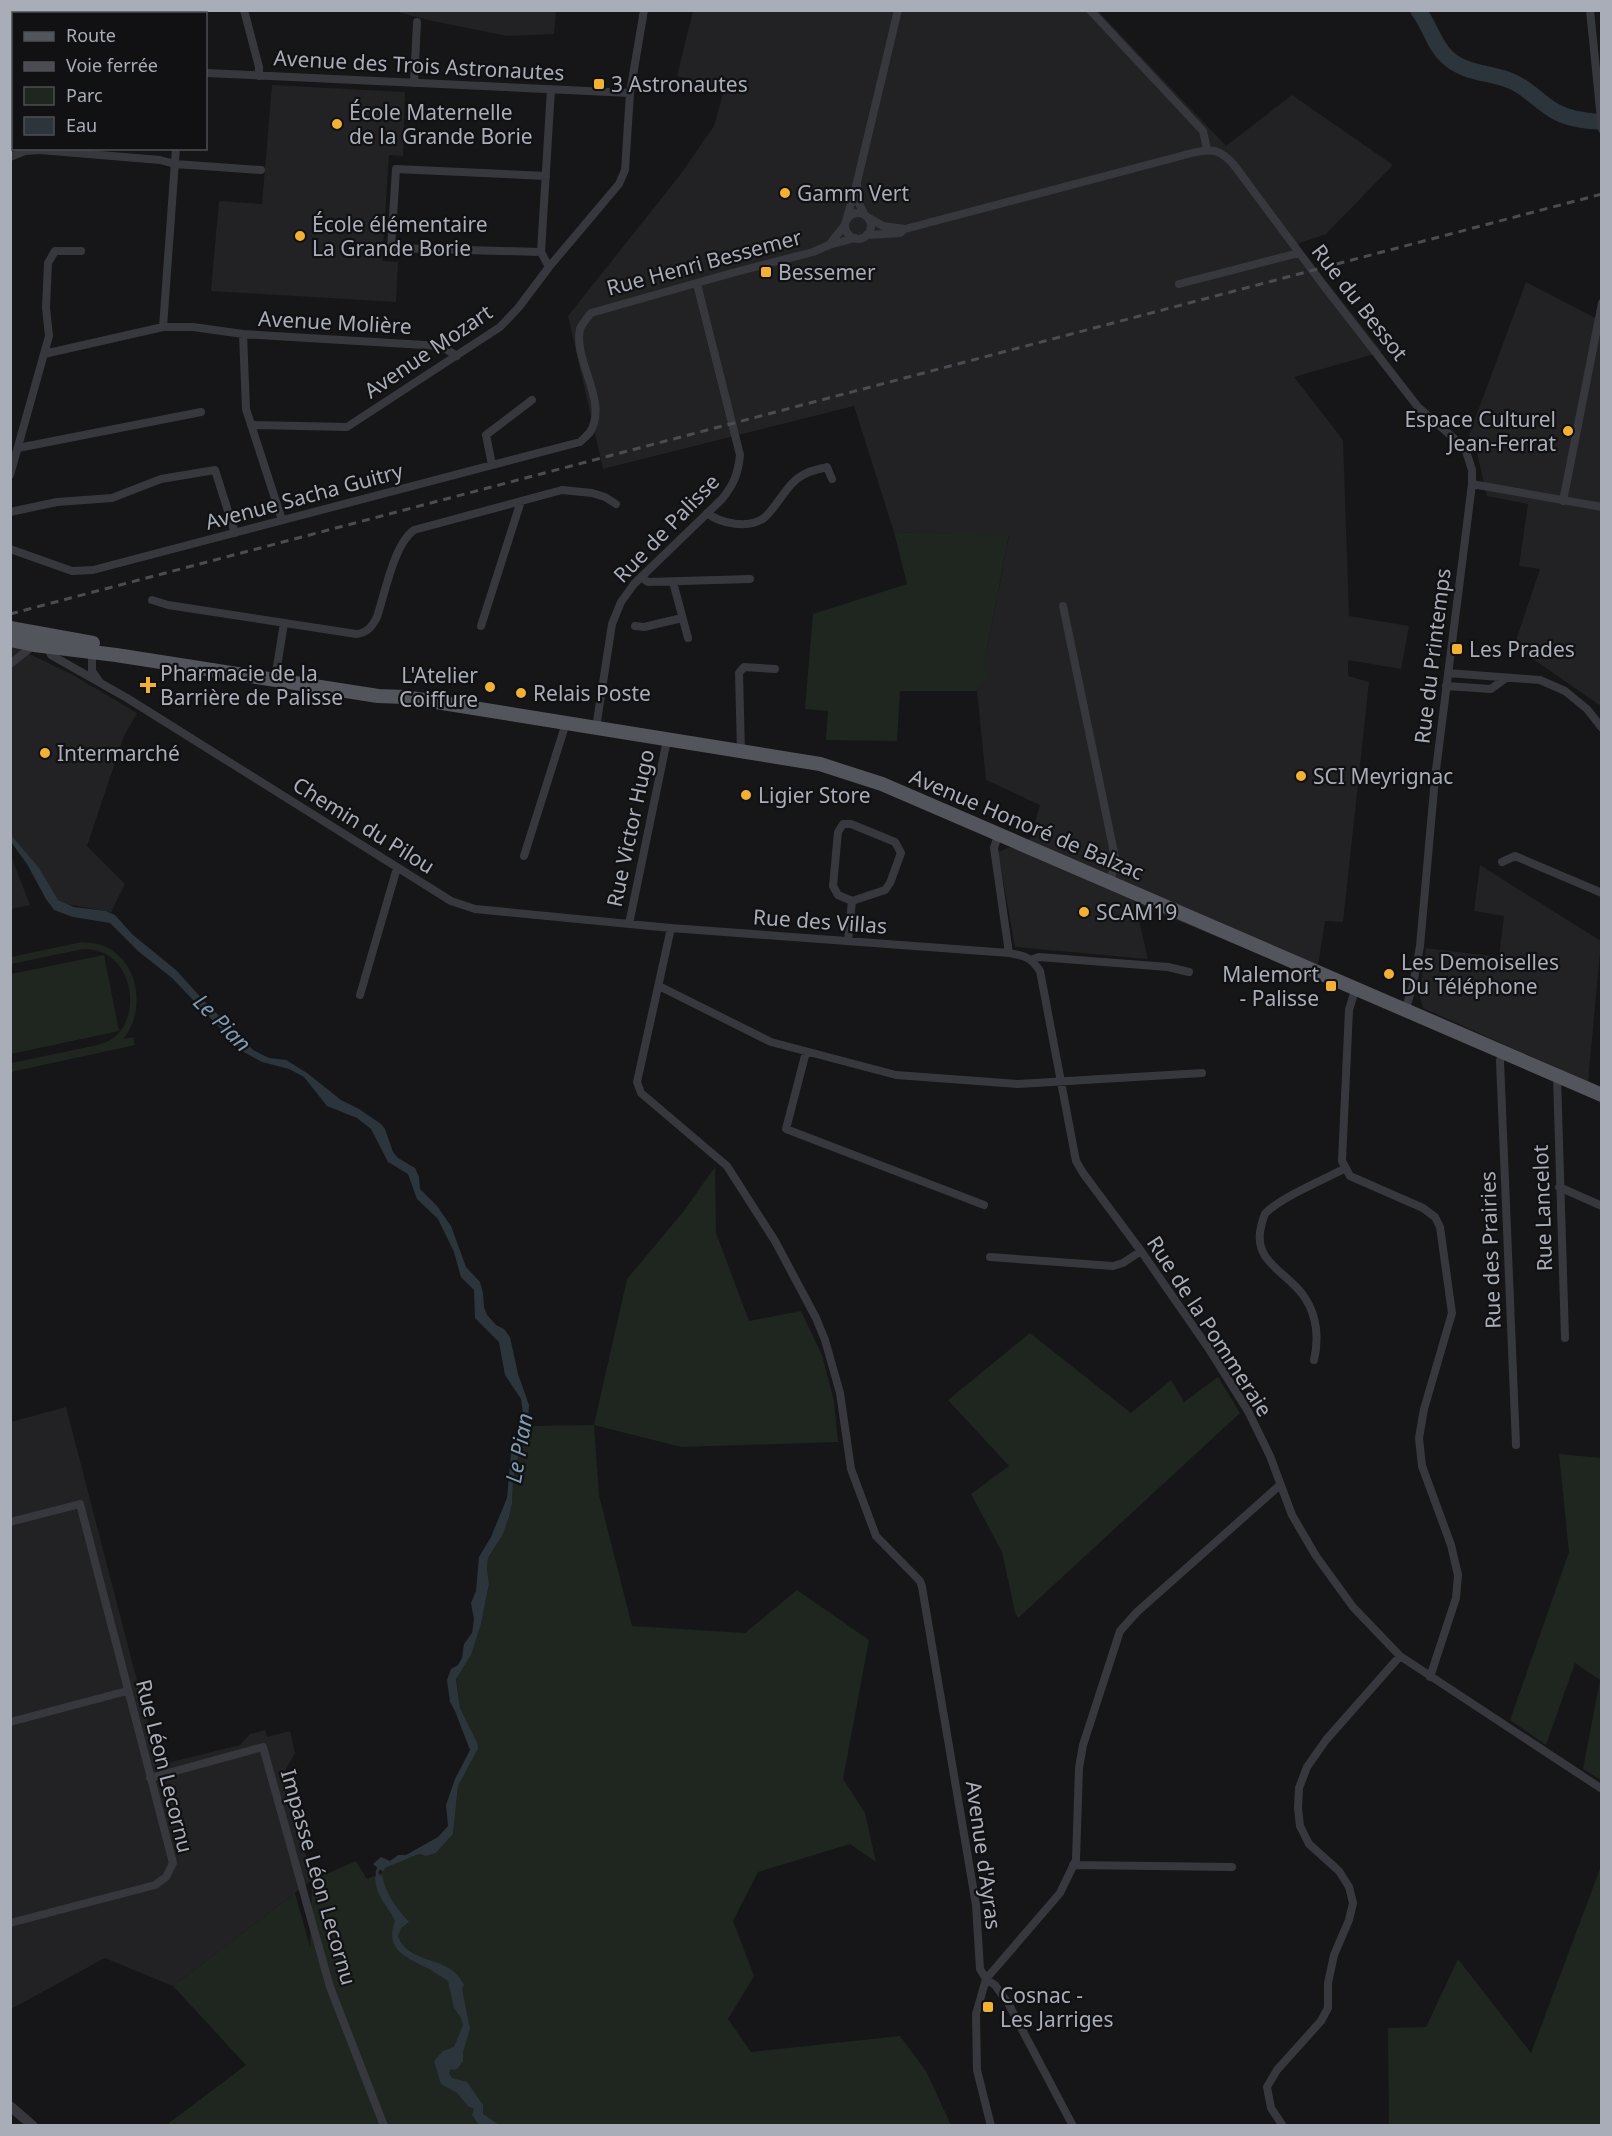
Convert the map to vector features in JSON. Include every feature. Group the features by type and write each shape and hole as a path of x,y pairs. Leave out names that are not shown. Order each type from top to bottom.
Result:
{"main road":[{"path":"11,637 40,640"},
{"name":"Avenue Honoré de Balzac","path":"40,640 72,649 92,648"},
{"name":"Avenue Honoré de Balzac","path":"40,640 386,690 405,697 820,764 852,773 1602,1095"}],"street":[{"path":"244,10 259,67 259,76"},
{"name":"Avenue Mozart","path":"251,425 347,427 500,327 519,307 549,267 619,184 625,170 630,93 644,10"},
{"path":"855,238 847,233 845,223 898,10"},
{"path":"1090,10 1203,131 1207,149"},
{"path":"1590,10 1601,128"},
{"path":"414,83 417,22"},
{"name":"Avenue des Trois Astronautes","path":"207,73 630,93"},
{"path":"549,267 541,252 551,89"},
{"name":"Rue Henri Bessemer","path":"595,418 595,404 579,343 581,327 591,313 813,252 855,238 900,233 905,229 1207,149"},
{"name":"Rue du Bessot","path":"1207,149 1226,156 1418,407 1465,448 1472,470 1472,484"},
{"path":"10,157 25,151 40,150 261,170"},
{"path":"163,327 176,150"},
{"path":"541,252 391,248 396,169 546,176"},
{"path":"857,182 858,201 871,228 867,235"},
{"path":"845,223 855,213 883,226 905,229"},
{"name":"Rue Henri Bessemer","path":"829,245 845,223"},
{"path":"10,475 49,336 46,308 48,263 55,251 81,251"},
{"path":"1179,284 1299,253"},
{"name":"Rue de Palisse","path":"596,728 612,624 621,602 641,577 732,486 738,473 740,455 697,284"},
{"path":"1563,501 1602,303"},
{"name":"Avenue Molière","path":"44,354 163,327 193,327 243,334 441,346 457,356"},
{"path":"243,334 246,409 282,520"},
{"path":"492,465 486,435 532,400"},
{"path":"18,448 201,412"},
{"name":"Avenue Sacha Guitry","path":"10,549 72,572 93,570 580,442 590,432 595,418"},
{"path":"707,513 717,520 739,525 763,519 792,484 804,474 827,467 832,479"},
{"path":"10,512 57,502 111,498 160,479 215,470 236,533"},
{"path":"1472,484 1602,507"},
{"name":"Rue du Printemps","path":"1405,1011 1413,985 1420,946 1435,778 1472,484"},
{"path":"152,600 168,605 356,634 368,630 377,617 400,548 409,534 423,527 562,490 579,490 605,497 616,504"},
{"path":"481,626 521,501"},
{"path":"641,577 648,582 750,579"},
{"path":"673,582 688,638"},
{"path":"1063,606 1116,862 1109,883"},
{"path":"635,626 644,627 682,618"},
{"path":"275,675 284,623"},
{"path":"10,664 40,640"},
{"name":"Chemin du Pilou","path":"40,640 51,656 127,698 451,901 475,909 629,924"},
{"path":"92,648 92,672 104,686"},
{"path":"72,649 72,660 78,672"},
{"path":"741,752 739,672 744,667 775,669"},
{"path":"1448,673 1540,680 1564,691 1587,709 1602,728"},
{"path":"1446,686 1491,689 1506,678"},
{"path":"524,856 566,723"},
{"name":"Rue Victor Hugo","path":"629,924 667,740"},
{"path":"843,824 851,824 895,842 901,853 890,883 885,890 852,901 838,895 833,886 838,832 843,824"},
{"path":"998,835 994,848 1009,953 1033,959 1039,957 1168,967 1189,972"},
{"path":"1502,861 1515,856 1602,893"},
{"path":"360,995 397,868"},
{"path":"848,941 852,901"},
{"name":"Rue des Villas","path":"629,924 1009,953"},
{"path":"671,928 658,986 771,1042 806,1052 896,1075 1018,1084 1202,1073"},
{"name":"Rue de la Pommeraie","path":"1033,959 1040,971 1076,1161 1209,1348 1248,1411 1270,1456 1292,1515 1329,1573 1353,1607 1400,1656 1602,1789"},
{"name":"Avenue d'Ayras","path":"658,986 637,1082 641,1093 727,1166 775,1241 816,1318 825,1340 840,1393 851,1469 876,1536 920,1581 922,1587 976,1905 980,1969 986,1979"},
{"path":"1355,990 1349,1010 1342,1161 1350,1176 1423,1208 1435,1217 1440,1227 1452,1313 1424,1410 1419,1438 1422,1466 1451,1545 1458,1575 1456,1598 1430,1677"},
{"path":"806,1052 786,1129 984,1205"},
{"name":"Rue des Prairies","path":"1502,1053 1500,1061 1516,1445"},
{"name":"Rue Lancelot","path":"1557,1077 1565,1338"},
{"path":"1314,1360 1317,1344 1315,1319 1305,1297 1262,1253 1259,1234 1264,1215 1277,1204 1346,1168"},
{"path":"1559,1187 1602,1206"},
{"path":"990,1257 1113,1266 1123,1263 1141,1251"},
{"path":"992,2126 977,2070 976,2014 986,1979 1060,1893 1076,1860 1079,1768 1083,1745 1120,1630 1137,1612 1280,1485"},
{"name":"Rue Léon Lecornu","path":"10,1522 80,1504 173,1863 166,1877 155,1885 10,1923"},
{"path":"1283,2126 1271,2108 1267,2087 1277,2070 1321,2021 1328,2008 1328,1983 1334,1955 1349,1920 1353,1903 1349,1887 1339,1871 1309,1845 1300,1826 1299,1788 1307,1767 1326,1740 1400,1656"},
{"path":"10,1722 127,1690"},
{"name":"Impasse Léon Lecornu","path":"150,1778 263,1747 330,1987 384,2126"},
{"path":"1073,1865 1232,1866"},
{"path":"986,1979 995,1985 1008,2003 1073,2126"},
{"path":"10,2106 33,2126"}],"shaded area":[{"path":"556,10 554,34 507,36 394,11"},
{"path":"693,11 1098,11 1226,146 1292,95 1393,165 1326,234 1297,244 1382,352 1294,377 1343,440 1349,616 1409,626 1401,669 1348,660 1348,676 1369,682 1343,922 1325,921 1316,978 1135,903 1148,959 1015,947 998,852 1030,839 1040,805 986,780 977,691 986,679 985,659 1009,536 894,532 854,406 603,469 568,316 680,175 714,126 724,90 677,76"},
{"path":"272,85 405,92 403,156 389,155 382,261 398,262 396,302 211,291 219,201 262,204"},
{"path":"1526,282 1601,321 1601,706 1514,646 1540,569 1519,566 1528,504 1487,496 1476,449 1469,435"},
{"path":"11,645 73,675 137,713 124,736 87,846 125,884 111,912 67,904 56,899 11,835"},
{"path":"11,856 30,905 10,909"},
{"path":"1480,865 1601,941 1588,1082 1423,1008 1419,994 1426,948 1499,957 1504,916 1474,911"},
{"path":"66,1407 155,1750 171,1762 240,1745 250,1734 265,1730 267,1737 290,1731 295,1753 285,1771 312,1880 173,1986 105,1958 11,2009 11,1422"}],"green space":[{"path":"894,532 1009,535 985,659 987,679 977,691 900,691 897,741 826,740 828,711 805,709 813,614 907,584"},
{"path":"82,942 98,944 110,949 122,959 129,969 134,981 136,1006 130,1029 123,1039 133,1037 135,1045 11,1072 11,1063 106,1042 119,1033 125,1023 129,1011 129,986 118,964 106,954 83,949 11,964 11,957"},
{"path":"104,955 119,1031 11,1054 11,974"},
{"path":"715,1167 716,1233 749,1321 801,1311 822,1355 834,1401 838,1442 681,1447 594,1425 627,1279 683,1212"},
{"path":"1030,1333 1131,1413 1171,1380 1184,1402 1218,1377 1240,1413 1018,1618 1002,1552 971,1494 1009,1466 948,1400"},
{"path":"594,1425 599,1495 632,1626 745,1633 797,1590 869,1640 843,1779 865,1813 876,1862 850,1844 758,1872 733,1921 754,1976 728,2019 751,2052 900,2036 926,2071 951,2125 165,2126 246,2065 173,1986 295,1893 310,1947 312,1880 356,1861 367,1879 383,1872 385,1868 419,1854 426,1856 436,1853 453,1834 458,1786 477,1751 477,1742 460,1708 456,1676 464,1667 481,1624 489,1584 488,1558 503,1534 509,1517 517,1461 528,1426"},
{"path":"1559,1454 1601,1458 1601,1780 1583,1769 1600,1680 1575,1663 1546,1745 1510,1720 1569,1552"},
{"path":"1601,1866 1601,2125 1389,2125 1388,2028 1426,2027 1458,1959 1531,2053"}],"water":[{"path":"10,834 39,868 58,900 74,907 106,911 115,915 133,935 176,970 253,1050 269,1058 286,1060 307,1073 341,1100 381,1124 393,1152 398,1158 415,1168 419,1177 420,1189 437,1206 451,1226 466,1267 480,1282 487,1315 510,1337 518,1374 529,1405 528,1426 517,1461 509,1517 503,1534 488,1558 489,1584 481,1624 471,1655 456,1679 460,1708 477,1742 478,1749 458,1786 453,1834 436,1853 426,1856 419,1854 385,1868 383,1872 373,1864 381,1857 390,1861 398,1855 406,1855 438,1837 448,1826 446,1805 455,1779 470,1750 450,1702 447,1680 451,1669 458,1665 462,1658 464,1644 472,1633 474,1619 471,1603 476,1591 479,1557 491,1537 507,1498 511,1453 523,1413 521,1399 505,1375 499,1342 475,1318 474,1290 461,1277 454,1252 438,1219 417,1199 408,1174 388,1162 371,1129 357,1118 327,1106 304,1077 289,1069 262,1062 242,1051 172,978 138,951 110,923 73,917 54,910 11,842"},
{"path":"382,1875 392,1900 409,1922 401,1928 398,1936 403,1945 420,1957 450,1968 464,1985 462,1989 470,2029 463,2052 463,2061 458,2068 451,2069 449,2073 452,2078 467,2082 483,2105 483,2114 499,2125 479,2125 472,2115 474,2109 468,2106 457,2093 441,2084 434,2061 443,2051 454,2047 463,2025 454,2008 448,1981 409,1959 394,1944 392,1938 395,1921 376,1885 375,1877"}],"waterway":[{"path":"1418,10 1438,46 1454,63 1517,84 1564,116 1602,122"},
{"name":"Le Pian","path":"378,1878 377,1872 380,1865"}],"railway":[{"path":"10,614 1602,194"}],"place":[{"name":"3 Astronautes","path":"599,84"},
{"name":"École Maternelle de la Grande Borie","path":"337,124"},
{"name":"Gamm Vert","path":"785,193"},
{"name":"École élémentaire La Grande Borie","path":"300,236"},
{"name":"Bessemer","path":"766,272"},
{"name":"Espace Culturel Jean-Ferrat","path":"1568,431"},
{"name":"Les Prades","path":"1457,649"},
{"name":"Pharmacie de la Barrière de Palisse","path":"148,685"},
{"name":"L'Atelier Coiffure","path":"490,687"},
{"name":"Relais Poste","path":"521,693"},
{"name":"Intermarché","path":"45,753"},
{"name":"SCI Meyrignac","path":"1301,776"},
{"name":"Ligier Store","path":"746,795"},
{"name":"SCAM19","path":"1084,912"},
{"name":"Les Demoiselles Du Téléphone","path":"1389,974"},
{"name":"Malemort - Palisse","path":"1331,986"},
{"name":"Cosnac - Les Jarriges","path":"988,2007"}]}
